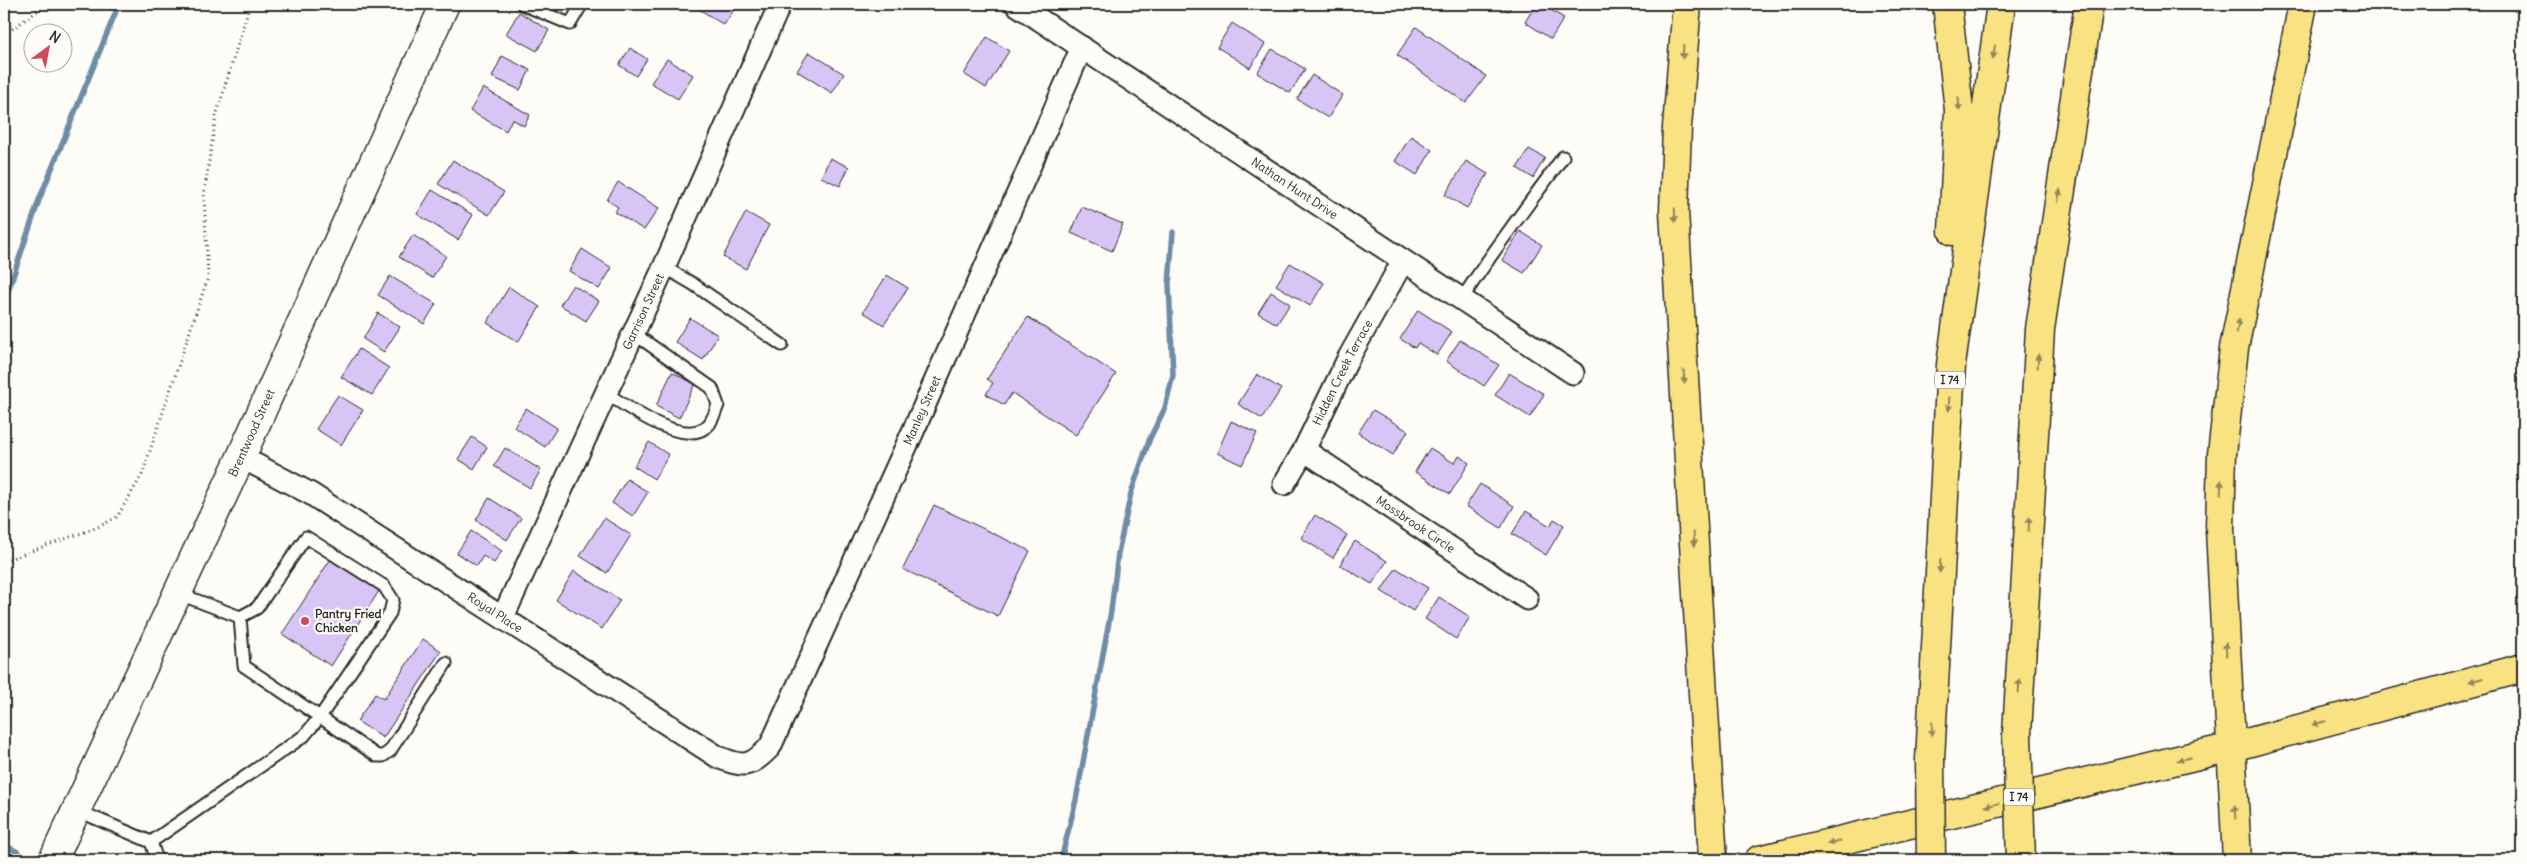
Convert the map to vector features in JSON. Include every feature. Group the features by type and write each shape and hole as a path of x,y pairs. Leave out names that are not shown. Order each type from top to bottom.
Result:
{"highway":[{"path":"1687,4 1677,127 1674,211 1713,860"},
{"path":"1947,4 1960,110 1952,256 1951,365"},
{"name":"I 74","path":"1931,860 1930,760 1951,365 2001,4"},
{"name":"I 74","path":"2021,860 2017,734 2040,328 2076,79 2089,4"},
{"path":"2076,79 2103,4"},
{"path":"2237,860 2220,529 2222,454 2234,348 2302,4"},
{"path":"1759,860 2232,747 2523,668"}],"main road":[{"name":"Brentwood Street","path":"52,860 241,457 445,4"}],"street":[{"name":"Garrison Street","path":"502,617 664,267 780,4"},
{"name":"Nathan Hunt Drive","path":"1016,4 1573,373"},
{"name":"Manley Street","path":"748,763 756,761 770,747 915,427 1082,47"},
{"name":"Hidden Creek Terrace","path":"1284,484 1304,450 1348,359 1403,261"},
{"name":"Mossbrook Circle","path":"1304,450 1527,599"},
{"name":"Royal Place","path":"241,457 311,494 718,757 738,765 748,763"}],"lane":[{"path":"522,4 570,24 582,4"},
{"path":"1462,299 1489,256 1525,212 1563,157"},
{"path":"664,267 693,284 782,345"},
{"path":"606,393 630,410 663,426 690,433 709,424 718,405 712,388 633,334"},
{"path":"150,842 304,736 320,717 390,613 393,600 389,591 306,537 257,608 240,617 177,593"},
{"path":"240,617 244,666 377,756 383,756 390,752 446,664"},
{"path":"76,810 150,842 157,860"}],"path":[{"path":"4,36 47,4"},
{"path":"4,561 117,517 142,475 208,277 204,195 216,116 250,4"}],"building":[{"path":"548,4 562,4 558,10"},
{"path":"691,4 735,4 737,5 724,25"},
{"path":"1497,4 1513,4 1508,11"},
{"path":"1536,4 1541,4 1564,18 1551,39 1525,22"},
{"path":"519,12 549,30 537,51 506,34"},
{"path":"1232,23 1265,44 1250,68 1217,47"},
{"path":"1416,27 1486,76 1466,103 1397,55"},
{"path":"987,37 1009,51 986,88 964,74"},
{"path":"630,48 647,59 636,76 619,65"},
{"path":"1272,49 1305,69 1290,93 1257,73"},
{"path":"809,52 844,74 832,93 797,71"},
{"path":"502,56 530,70 520,90 492,77"},
{"path":"667,59 693,75 678,99 651,83"},
{"path":"1312,75 1343,95 1328,118 1297,99"},
{"path":"483,88 530,115 524,126 512,119 506,131 470,111"},
{"path":"1411,136 1432,150 1417,175 1395,161"},
{"path":"1529,149 1545,158 1533,178 1517,168"},
{"path":"830,158 849,167 840,186 821,177"},
{"path":"453,160 504,192 489,215 438,184"},
{"path":"1466,161 1488,174 1467,208 1445,195"},
{"path":"618,182 659,208 644,230 615,212 618,207 607,200"},
{"path":"432,190 473,215 458,240 417,214"},
{"path":"1082,207 1123,224 1112,251 1071,233"},
{"path":"746,212 769,225 746,269 723,257"},
{"path":"1520,231 1542,245 1524,273 1502,260"},
{"path":"413,235 446,256 432,278 399,257"},
{"path":"582,249 612,268 599,289 569,271"},
{"path":"1290,263 1324,283 1310,306 1276,285"},
{"path":"887,275 908,288 884,325 863,312"},
{"path":"390,276 436,304 424,324 378,295"},
{"path":"573,285 599,301 586,321 560,305"},
{"path":"509,287 540,307 518,342 487,323"},
{"path":"1271,292 1290,304 1277,324 1258,313"},
{"path":"1418,310 1452,332 1437,355 1418,343 1415,348 1400,339"},
{"path":"378,313 400,327 384,352 363,339"},
{"path":"1028,317 1116,374 1076,435 1012,393 1004,405 986,394 993,383 987,379"},
{"path":"690,318 718,335 703,360 675,342"},
{"path":"1460,340 1499,365 1484,386 1446,361"},
{"path":"359,349 389,368 372,395 341,377"},
{"path":"672,372 695,384 679,418 656,406"},
{"path":"1509,373 1544,394 1530,417 1495,395"},
{"path":"1257,374 1281,389 1262,419 1238,404"},
{"path":"338,395 363,410 341,445 316,429"},
{"path":"526,408 557,428 545,447 514,427"},
{"path":"1373,410 1408,431 1393,455 1358,433"},
{"path":"1231,421 1257,433 1242,465 1217,453"},
{"path":"472,437 487,447 474,469 458,459"},
{"path":"649,442 669,455 654,479 634,466"},
{"path":"505,448 541,470 530,488 494,466"},
{"path":"1430,448 1454,463 1459,456 1469,463 1450,494 1415,472"},
{"path":"627,479 648,492 633,516 612,503"},
{"path":"1480,484 1514,506 1501,528 1466,506"},
{"path":"489,498 521,518 507,540 476,520"},
{"path":"934,505 1030,551 998,616 903,569"},
{"path":"1526,511 1550,526 1554,519 1564,525 1546,555 1512,534"},
{"path":"1315,515 1347,535 1333,558 1301,538"},
{"path":"604,518 631,535 607,573 580,556"},
{"path":"471,531 502,551 494,563 483,556 477,566 457,553"},
{"path":"1355,541 1387,561 1372,584 1340,565"},
{"path":"330,560 379,591 331,666 282,634"},
{"path":"1396,568 1428,588 1413,611 1381,591"},
{"path":"574,571 620,600 602,629 556,600"},
{"path":"1439,597 1470,617 1456,639 1425,619"},
{"path":"423,639 441,651 383,738 357,721 375,694 384,699"}],"waterway":[{"path":"4,303 39,200 119,4"},
{"path":"1061,860 1076,800 1111,611 1118,553 1131,493 1150,438 1165,408 1173,375 1169,284 1173,232"},
{"path":"4,845 18,852"}],"place":[{"name":"Pantry Fried Chicken","path":"305,621"}]}
